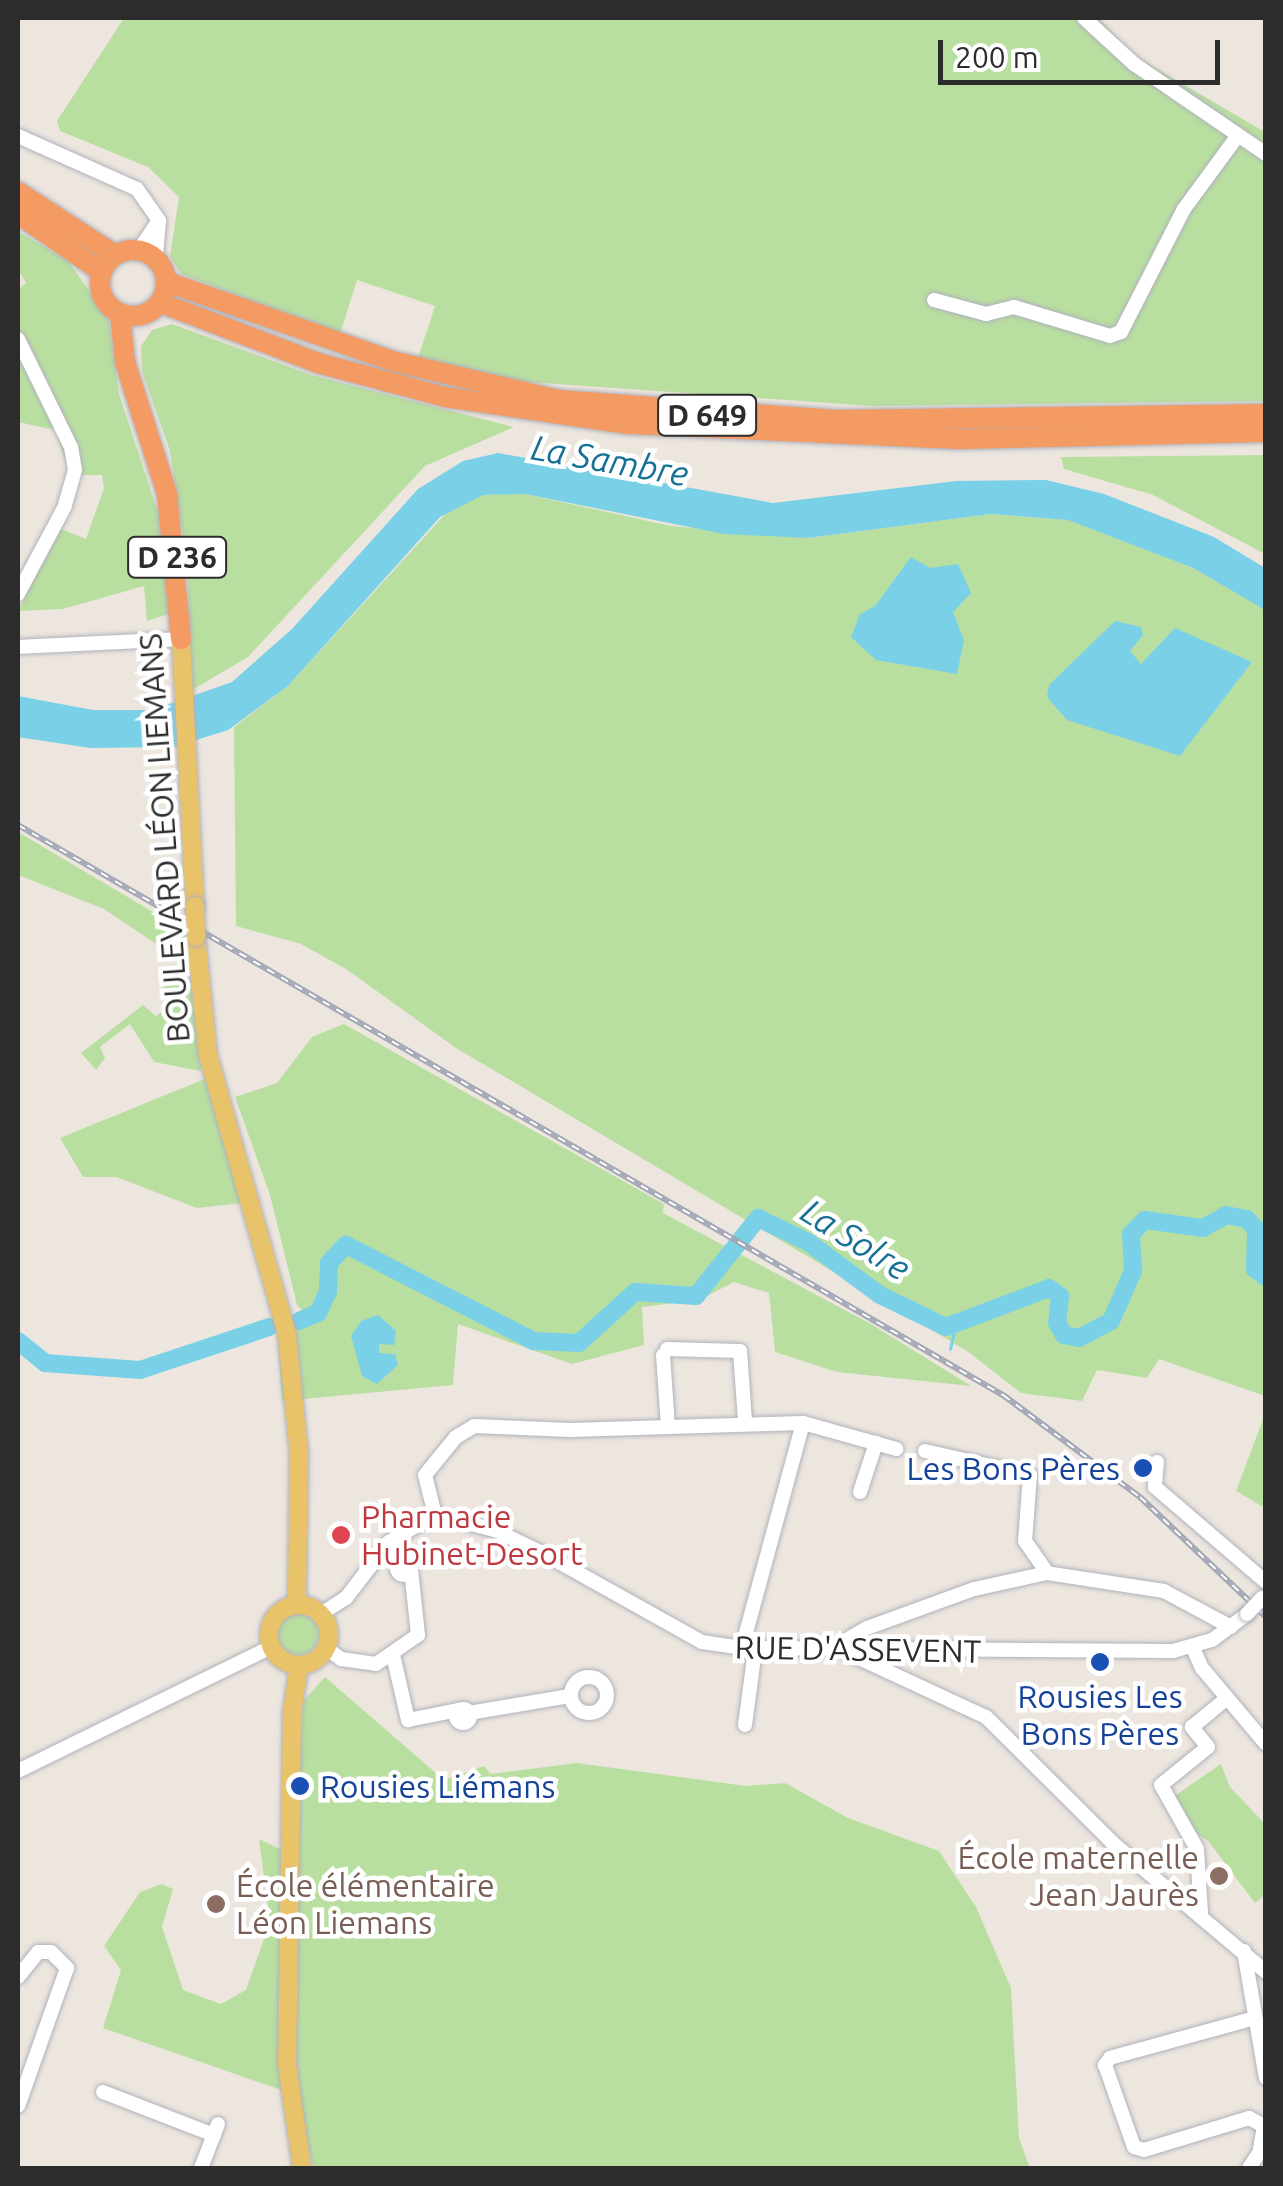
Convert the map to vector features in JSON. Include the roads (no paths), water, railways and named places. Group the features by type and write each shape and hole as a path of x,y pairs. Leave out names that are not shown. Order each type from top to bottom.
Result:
{"highway":[{"path":"18,192 115,255 147,254 164,292 130,315 105,301 102,272 115,255"},
{"path":"18,214 102,272"},
{"name":"D 649","path":"164,292 392,362 558,400 836,420 1266,414"},
{"name":"D 649","path":"164,292 318,363 445,397 628,424 963,439 1266,432"},
{"name":"BOULEVARD LÉON LIEMANS","path":"130,315 125,362 162,477 176,552 181,640"}],"main road":[{"name":"BOULEVARD LÉON LIEMANS","path":"181,640 196,937 208,1055 287,1336 298,1453 297,1605"},
{"path":"299,1665 271,1647 274,1618 297,1605 321,1614 329,1632 326,1648 299,1665 292,1713 287,2064 302,2168"}],"street":[{"path":"1084,18 1134,64 1236,138 1266,154"},
{"path":"18,136 137,189 159,221 147,254"},
{"path":"934,300 986,314 1014,306 1110,336 1122,332 1184,209 1236,138"},
{"path":"18,338 72,446 75,470 65,506 18,594"},
{"path":"18,647 181,640"},
{"path":"668,1426 665,1352 740,1351 745,1421"},
{"path":"745,1725 749,1649 802,1423"},
{"path":"321,1614 346,1598 389,1542 436,1520 425,1475 456,1437 474,1426 802,1423 896,1449"},
{"path":"860,1492 876,1443"},
{"path":"925,1451 1030,1475 1025,1541 1047,1573"},
{"path":"1157,1462 1155,1487 1266,1582"},
{"name":"RUE D'ASSEVENT","path":"436,1520 495,1530 702,1642 749,1649 848,1653 1193,1648 1231,1628 1264,1597"},
{"path":"326,1648 362,1664 394,1655 422,1628 411,1569"},
{"path":"1231,1628 1164,1591 1047,1573 974,1589 867,1628 850,1638 848,1653 986,1717 1114,1844 1202,1913 1266,1972"},
{"path":"18,1771 271,1647"},
{"path":"1193,1648 1227,1698 1266,1744"},
{"path":"394,1655 408,1720 570,1696"},
{"path":"1202,1913 1197,1849 1161,1785 1208,1747 1192,1727 1227,1698"},
{"path":"1244,1950 1266,2078"},
{"path":"18,1977 38,1952 51,1952 67,1968 18,2106"},
{"path":"1254,2018 1110,2058 1105,2066 1134,2147 1144,2150 1266,2114"},
{"path":"103,2092 216,2130 201,2168"},
{"path":"1249,2118 1264,2126 1262,2146 1249,2168"}],"water":[{"path":"498,453 773,503 956,481 1046,480 1104,494 1214,537 1265,568 1265,610 1193,568 1068,520 991,514 808,538 724,534 525,494 483,495 440,517 288,686 228,730 174,747 90,748 18,737 18,696 93,710 152,710 232,682 292,629 418,489 463,461"},
{"path":"911,557 930,568 958,564 971,593 953,612 964,640 957,674 876,660 851,637 860,614 875,606"},
{"path":"1115,621 1141,627 1143,635 1130,651 1141,664 1175,628 1252,662 1180,756 1067,720 1047,697 1049,685"},
{"path":"378,1315 396,1331 394,1345 379,1344 379,1353 395,1354 398,1365 377,1384 362,1376 351,1336 361,1321"}],"waterway":[{"name":"La Solre","path":"299,1321 318,1313 328,1292 329,1263 346,1245 534,1341 579,1343 635,1292 696,1296 758,1218 808,1242 880,1295 946,1327 1049,1288 1060,1296 1057,1323 1064,1335 1079,1338 1111,1321 1133,1271 1131,1234 1145,1220 1203,1228 1226,1215 1247,1219 1256,1229 1255,1269 1266,1277"},
{"name":"La Solre","path":"18,1341 45,1363 140,1370 269,1327"},
{"path":"950,1349 955,1327"}],"railway":[{"path":"18,825 1003,1395 1140,1497 1266,1617"}],"place":[{"name":"Les Bons Pères","path":"1143,1468"},
{"name":"Pharmacie Hubinet-Desort","path":"341,1535"},
{"name":"Rousies Les Bons Pères","path":"1100,1662"},
{"name":"Rousies Liémans","path":"300,1786"},
{"name":"École maternelle Jean Jaurès","path":"1219,1876"},
{"name":"École élémentaire Léon Liemans","path":"216,1904"}],"water label":[{"name":"La Sambre","path":"610,460"}]}
